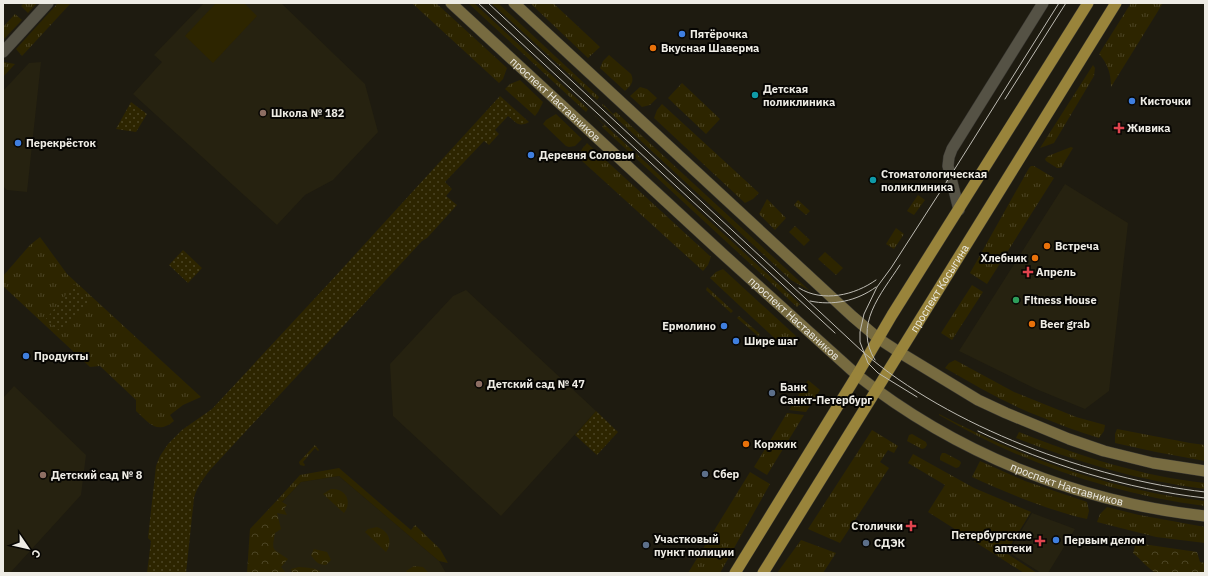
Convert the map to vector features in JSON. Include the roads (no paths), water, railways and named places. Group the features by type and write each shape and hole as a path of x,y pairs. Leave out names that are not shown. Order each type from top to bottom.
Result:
{"main road":[{"name":"проспект Наставников","path":"451,3 857,375 917,418 960,443 1027,474 1141,507 1205,516"},
{"path":"514,3 847,312 879,339 978,400 1069,439 1104,451 1147,461 1205,471"},
{"path":"734,573 1088,3"},
{"name":"проспект Косыгина","path":"763,573 1116,3"}],"street":[{"path":"3,52 48,3"},
{"path":"959,210 948,166 952,149 1043,3"}],"tram line":[{"path":"478,3 835,333"},
{"path":"488,3 863,352 898,379 937,404 979,426 1070,462 1116,475 1161,485 1205,492"},
{"path":"917,397 878,373 868,363 860,342 860,332 864,314 877,287 891,268 951,175 1059,3"},
{"path":"1005,99 1066,3"},
{"path":"875,360 869,347 867,334 868,322 878,299 900,265"},
{"path":"799,288 808,293 818,295 839,295 858,290 876,280"},
{"path":"810,301 827,303 844,301 861,296 876,287"},
{"path":"978,431 1032,455 1088,474 1146,489 1205,498"}],"place":[{"name":"Пятёрочка","path":"682,34"},
{"name":"Вкусная Шаверма","path":"653,48"},
{"name":"Детская поликлиника","path":"755,95"},
{"name":"Кисточки","path":"1132,101"},
{"name":"Школа № 182","path":"263,113"},
{"name":"Живика","path":"1119,128"},
{"name":"Перекрёсток","path":"18,143"},
{"name":"Деревня Соловьи","path":"531,155"},
{"name":"Стоматологическая поликлиника","path":"873,180"},
{"name":"Встреча","path":"1047,246"},
{"name":"Хлебник","path":"1035,258"},
{"name":"Апрель","path":"1028,272"},
{"name":"Fitness House","path":"1016,300"},
{"name":"Beer grab","path":"1032,324"},
{"name":"Ермолино","path":"724,326"},
{"name":"Шире шаг","path":"736,341"},
{"name":"Продукты","path":"26,356"},
{"name":"Детский сад № 47","path":"479,384"},
{"name":"Банк Санкт-Петербург","path":"772,393"},
{"name":"Коржик","path":"746,444"},
{"name":"Сбер","path":"705,474"},
{"name":"Детский сад № 8","path":"43,475"},
{"name":"Столички","path":"911,526"},
{"name":"Первым делом","path":"1056,540"},
{"name":"Петербургские аптеки","path":"1040,541"},
{"name":"СДЭК","path":"866,543"},
{"name":"Участковый пункт полиции","path":"646,545"}]}
